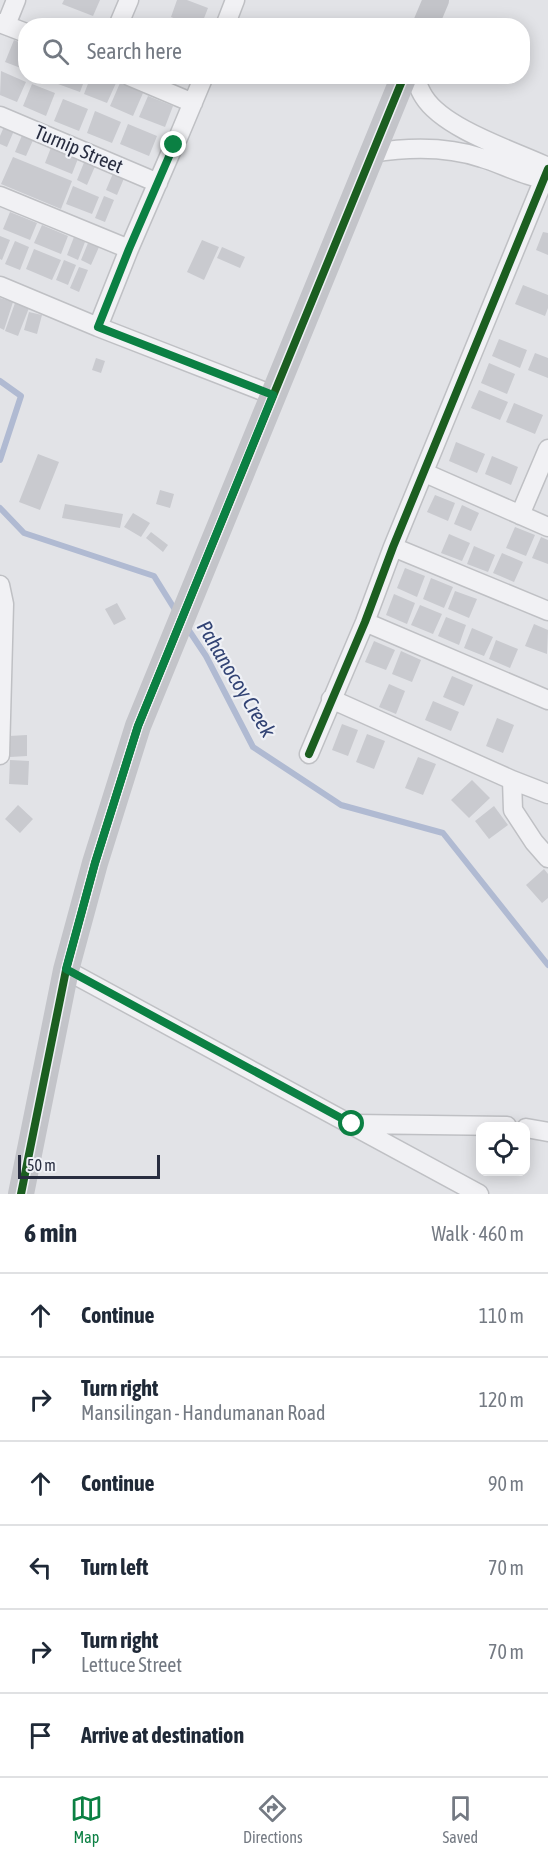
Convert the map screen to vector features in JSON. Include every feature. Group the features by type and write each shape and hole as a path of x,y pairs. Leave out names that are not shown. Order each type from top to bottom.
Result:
{"street":[{"path":"16,0 3,24 18,30"},
{"path":"121,18 129,0"},
{"path":"228,18 235,0"},
{"path":"428,18 436,0"},
{"path":"148,84 193,103"},
{"path":"98,327 129,249 201,84"},
{"path":"21,1194 66,969 95,863 138,726 401,84"},
{"path":"418,84 425,99 444,117 547,173"},
{"name":"Turnip Street","path":"0,116 158,183"},
{"path":"372,153 405,148 442,150 547,173"},
{"path":"309,754 547,173"},
{"path":"0,196 129,249"},
{"path":"0,286 273,395"},
{"path":"520,515 548,449"},
{"path":"425,473 548,527"},
{"path":"393,547 548,611"},
{"path":"0,585 4,604 0,755"},
{"path":"365,622 548,700"},
{"path":"331,699 548,794"},
{"path":"512,780 513,810 534,842 548,858"},
{"path":"66,969 479,1194"},
{"path":"352,1124 476,1126"},
{"path":"530,1129 548,1132"}],"building":[{"path":"64,0 100,0 93,16 62,4"},
{"path":"177,0 187,0 208,8 204,18 171,17"},
{"path":"14,40 18,42 18,67 5,62"},
{"path":"1,71 18,78 18,84 25,84 17,102 0,95"},
{"path":"32,84 55,93 46,116 23,106"},
{"path":"58,84 83,84 80,92"},
{"path":"88,84 116,84 107,103 84,94"},
{"path":"120,84 143,93 133,116 110,106"},
{"path":"148,96 173,106 165,127 139,117"},
{"path":"63,99 88,109 79,131 54,121"},
{"path":"95,111 121,122 112,143 87,133"},
{"path":"6,122 16,126 7,147 0,144 0,136"},
{"path":"128,124 157,136 149,156 120,144"},
{"path":"23,133 34,138 26,156 15,152"},
{"path":"52,145 79,156 72,174 45,163"},
{"path":"13,157 72,181 61,209 1,184"},
{"path":"85,160 96,164 87,185 77,180"},
{"path":"114,171 125,176 117,195 106,190"},
{"path":"73,186 99,197 92,214 66,204"},
{"path":"104,196 114,200 105,222 95,218"},
{"path":"10,212 37,223 30,240 3,229"},
{"path":"42,225 68,236 61,254 34,243"},
{"path":"543,232 548,233 548,255 536,250"},
{"path":"0,236 10,240 2,260 0,259"},
{"path":"74,237 85,242 78,260 67,255"},
{"path":"202,240 219,247 204,280 187,272"},
{"path":"15,241 29,247 20,270 5,264"},
{"path":"88,243 99,247 91,265 81,260"},
{"path":"222,247 245,257 240,268 217,258"},
{"path":"34,249 61,260 52,280 26,269"},
{"path":"64,260 76,265 68,285 56,280"},
{"path":"79,267 88,270 79,292 70,288"},
{"path":"523,285 548,295 548,308 545,316 515,304"},
{"path":"0,298 13,302 4,330 0,328"},
{"path":"15,303 29,308 18,336 5,331"},
{"path":"29,312 42,315 37,334 24,330"},
{"path":"499,339 527,350 520,368 492,356"},
{"path":"535,353 548,358 548,378 528,370"},
{"path":"96,358 105,361 101,373 92,370"},
{"path":"489,363 515,374 507,394 481,383"},
{"path":"479,390 508,402 500,420 471,408"},
{"path":"514,403 543,415 535,434 506,422"},
{"path":"456,442 485,454 477,473 449,461"},
{"path":"38,454 59,462 40,510 19,502"},
{"path":"492,456 518,467 511,485 485,474"},
{"path":"160,490 174,494 170,508 156,504"},
{"path":"435,495 455,503 448,521 427,512"},
{"path":"65,504 123,514 120,528 62,518"},
{"path":"462,505 479,513 471,531 454,524"},
{"path":"133,513 150,523 141,537 124,527"},
{"path":"515,527 535,535 526,556 506,548"},
{"path":"151,532 168,545 163,552 146,538"},
{"path":"449,534 470,543 462,561 441,553"},
{"path":"541,537 548,540 548,564 532,558"},
{"path":"474,546 495,555 488,572 467,564"},
{"path":"502,553 523,562 514,582 493,573"},
{"path":"405,568 425,576 417,597 397,588"},
{"path":"431,578 453,587 444,608 423,599"},
{"path":"455,591 477,599 469,618 448,609"},
{"path":"394,594 415,603 407,624 386,615"},
{"path":"117,603 126,619 114,625 105,609"},
{"path":"420,605 442,614 433,634 411,625"},
{"path":"446,617 466,625 459,645 438,636"},
{"path":"534,624 548,630 547,654 525,646"},
{"path":"472,628 493,637 484,656 464,648"},
{"path":"496,640 518,649 510,668 489,659"},
{"path":"374,641 395,650 386,670 365,662"},
{"path":"401,651 421,660 412,682 392,674"},
{"path":"452,676 473,685 464,706 443,697"},
{"path":"389,684 405,691 396,714 379,707"},
{"path":"433,701 459,712 451,731 425,720"},
{"path":"497,718 514,725 503,753 486,746"},
{"path":"342,724 358,730 348,756 332,750"},
{"path":"367,734 385,741 374,769 356,762"},
{"path":"27,735 27,756 10,757 9,736"},
{"path":"418,757 436,764 423,795 405,788"},
{"path":"10,760 29,761 28,785 9,784"},
{"path":"472,780 490,798 469,818 451,800"},
{"path":"18,805 33,819 20,833 5,819"},
{"path":"494,806 508,825 489,839 475,821"},
{"path":"544,869 548,874 548,898 542,903 526,885"}],"waterway":[{"name":"Pahanocoy Creek","path":"0,381 21,396 0,460"},
{"name":"Pahanocoy Creek","path":"0,508 24,533 154,576 177,613"},
{"name":"Pahanocoy Creek","path":"186,626 206,656 253,747 341,805 443,833 548,965"}],"cycle path":[{"path":"21,1194 66,970 95,863 138,726 401,84"},
{"path":"309,754 365,622 393,547 548,169"}],"route":[{"path":"174,145 98,327 273,395 138,726 95,863 66,969 352,1124"}]}
